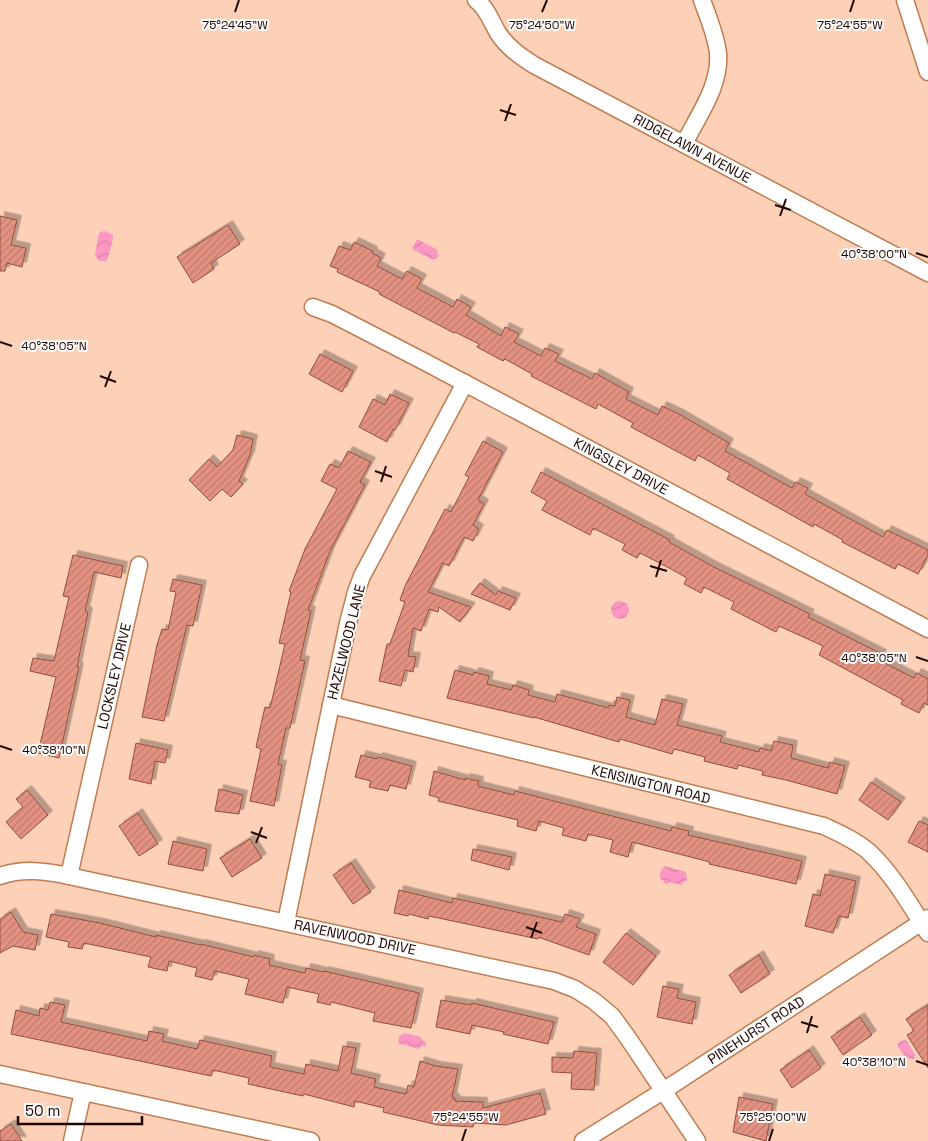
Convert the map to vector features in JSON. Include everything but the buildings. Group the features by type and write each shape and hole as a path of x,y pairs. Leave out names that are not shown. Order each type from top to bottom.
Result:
{"street":[{"name":"RIDGELAWN AVENUE","path":"476,0 488,12 498,33 508,46 534,65 928,273"},
{"path":"684,144 714,86 718,67 715,40 702,0"},
{"path":"905,0 928,72"},
{"name":"KINGSLEY DRIVE","path":"313,307 332,314 465,383 928,629"},
{"name":"HAZELWOOD LANE","path":"286,922 356,592 362,576 465,383"},
{"name":"LOCKSLEY DRIVE","path":"69,876 139,564"},
{"name":"KENSINGTON ROAD","path":"331,705 824,826 846,836 866,850 886,870 926,925"},
{"name":"RAVENWOOD DRIVE","path":"0,876 24,871 44,871 554,981 576,989 594,1001 616,1022 697,1141"},
{"name":"PINEHURST ROAD","path":"583,1141 926,925"},
{"path":"0,1074 311,1141"},
{"path":"72,1141 83,1092"}],"water":[{"path":"105,231 113,235 113,238 108,258 106,261 99,261 95,255 98,236 100,232"},
{"path":"417,239 438,250 437,253 439,255 436,259 434,258 433,260 412,249"},
{"path":"620,601 626,604 629,610 626,616 620,619 614,616 611,610 614,604"},
{"path":"665,866 686,872 687,881 683,882 682,885 669,882 668,884 663,883 664,880 661,880 660,874"},
{"path":"404,1033 421,1037 426,1042 425,1047 422,1046 419,1049 400,1044 398,1042 399,1036"},
{"path":"904,1040 907,1041 915,1055 914,1059 906,1058 898,1047 898,1043"}]}
